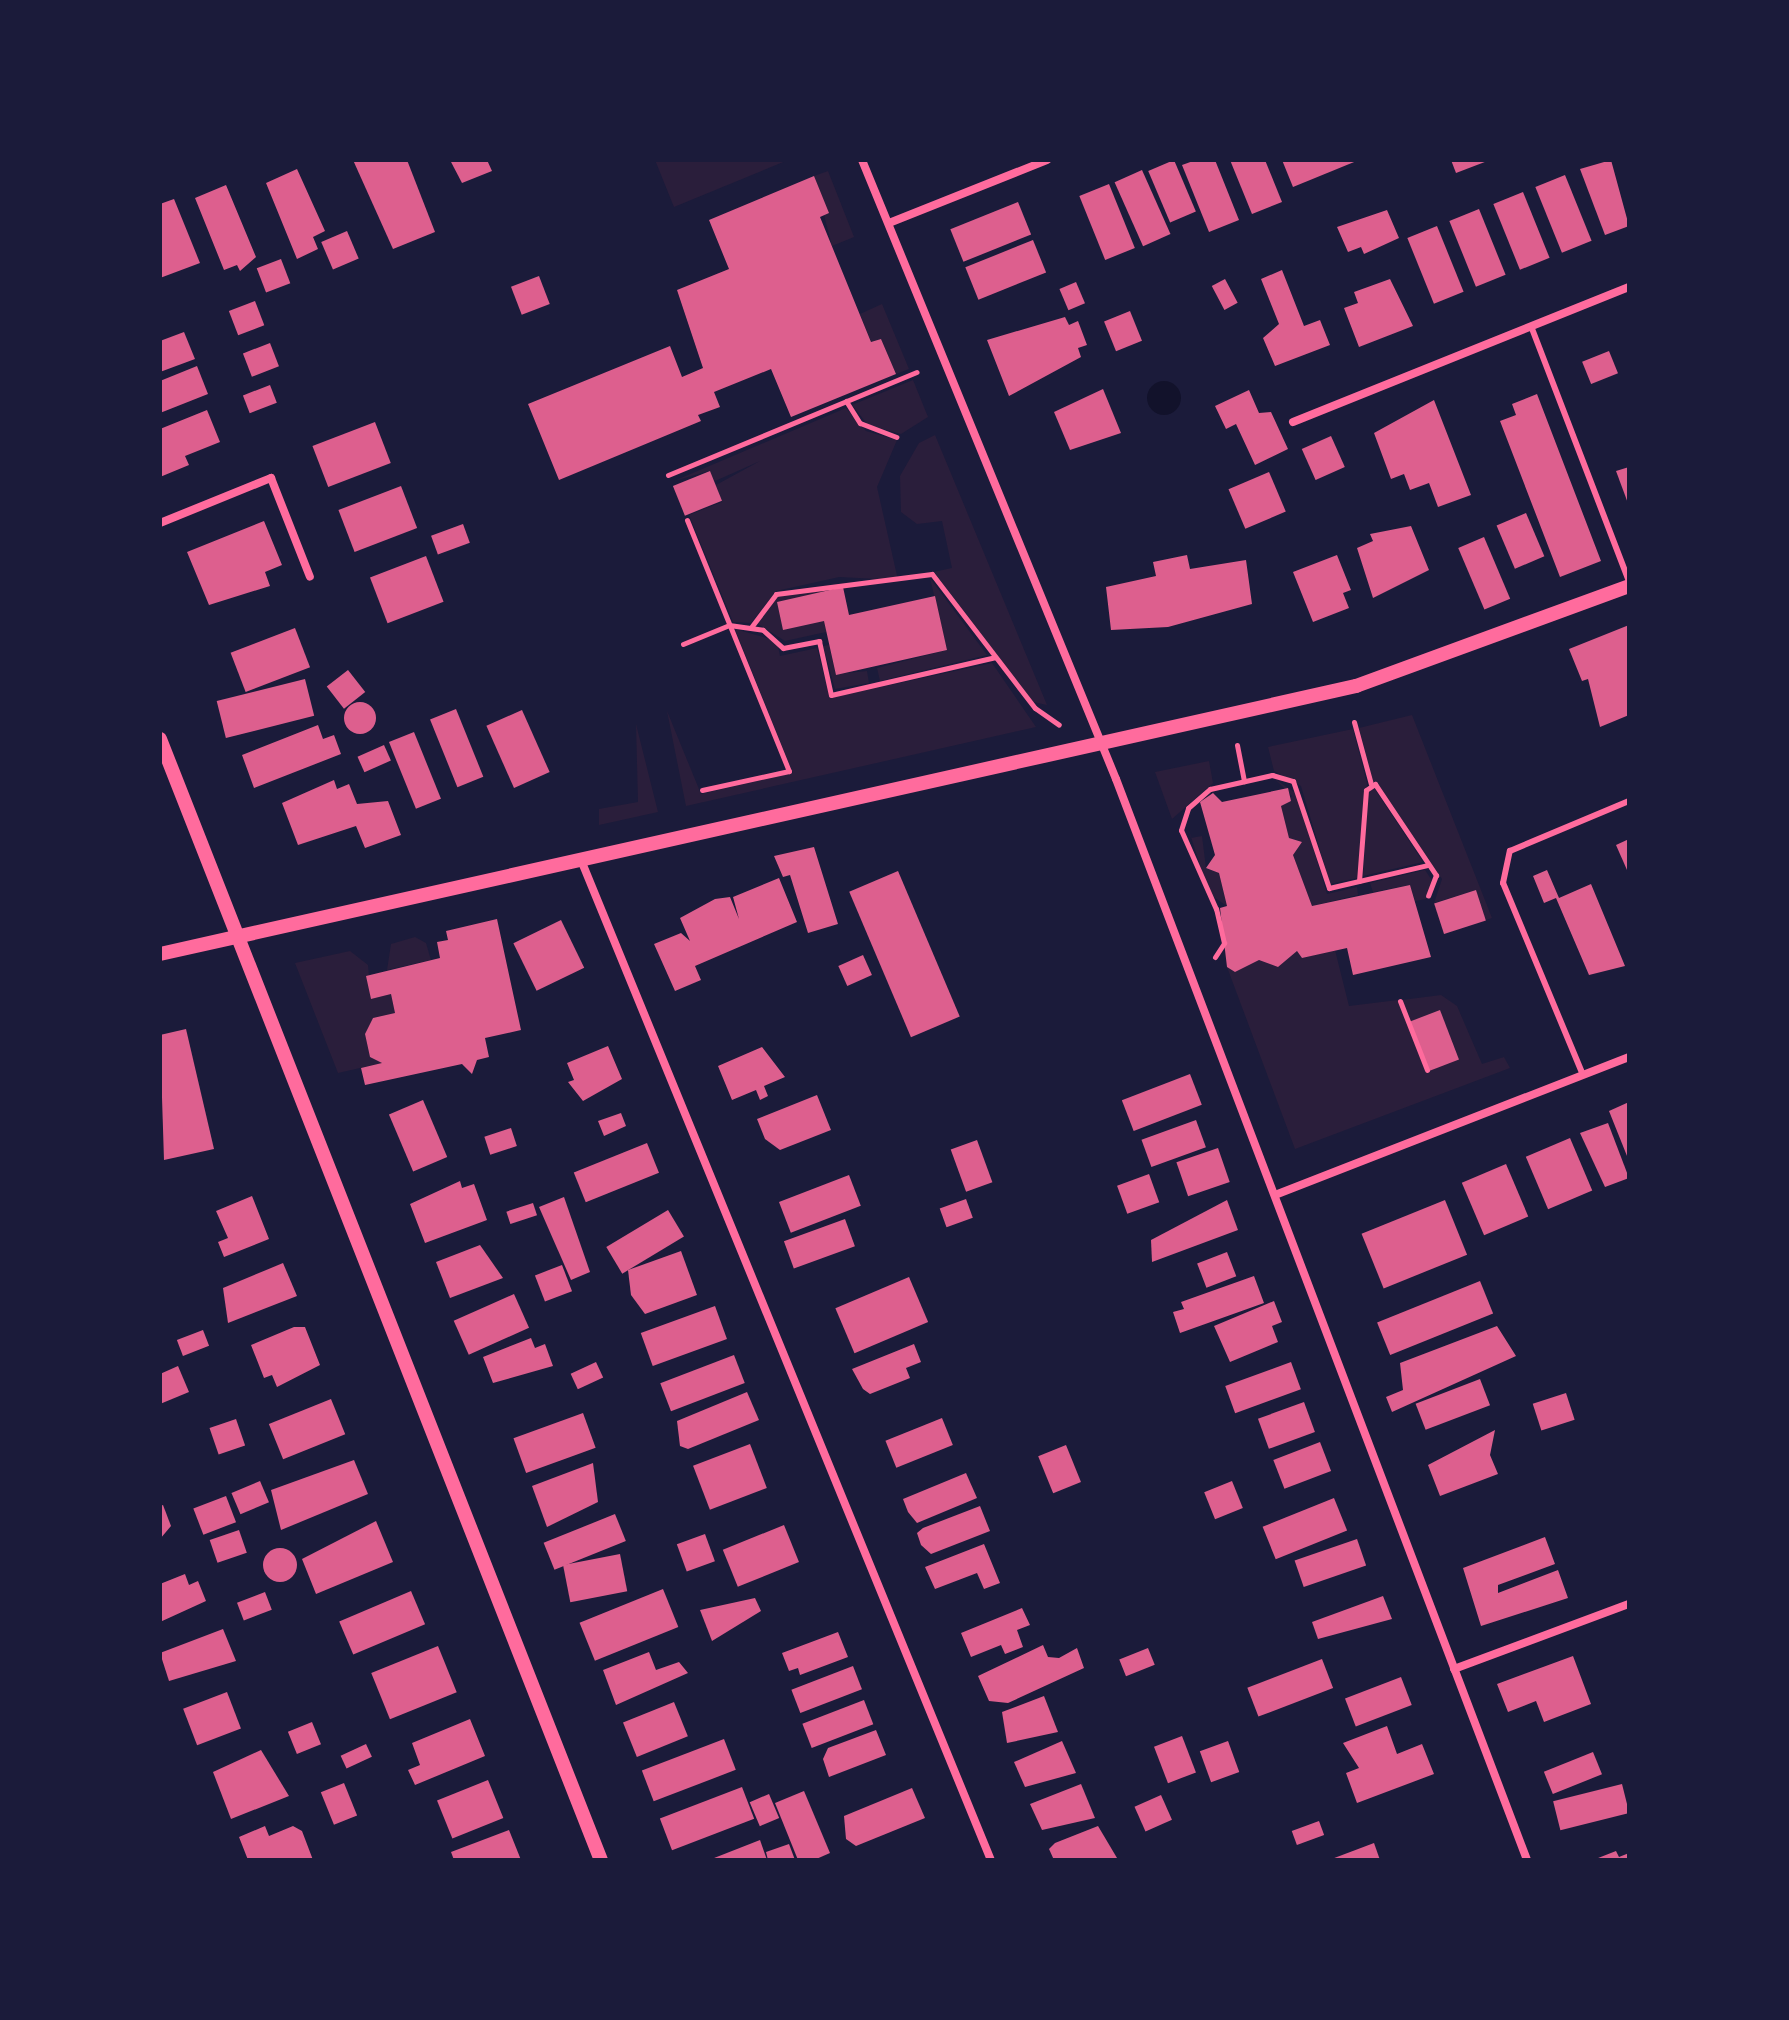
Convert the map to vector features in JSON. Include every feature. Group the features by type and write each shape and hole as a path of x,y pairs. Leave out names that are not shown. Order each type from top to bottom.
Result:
{"street":[{"path":"862,160 1102,745 1527,1860"},
{"path":"889,223 1047,160"},
{"path":"1293,422 1629,287"},
{"path":"160,523 271,478 310,577"},
{"path":"160,954 1356,686 1629,584"},
{"path":"160,739 601,1860"},
{"path":"581,860 991,1860"},
{"path":"1275,1195 1629,1057"},
{"path":"1454,1669 1629,1604"}],"lane":[{"path":"1531,326 1629,584"},
{"path":"1583,1075 1503,883 1510,851 1629,801"}],"path":[{"path":"668,475 917,372"},
{"path":"846,401 866,428 896,437"},
{"path":"687,520 789,771 702,790"},
{"path":"752,626 776,594 932,574 1035,708 1059,725"},
{"path":"683,644 729,625 752,626 781,639 783,648 819,641 831,695 995,657"},
{"path":"1354,722 1371,784 1436,875 1428,896"},
{"path":"1237,745 1244,781"},
{"path":"1215,957 1224,943 1219,920 1182,822 1202,794 1244,781 1293,781 1329,888 1428,865"},
{"path":"1359,881 1371,784"},
{"path":"1400,1001 1427,1070"}],"shaded area":[{"path":"655,160 788,160 674,207"},
{"path":"828,171 854,237 832,246 814,176"},
{"path":"882,304 909,369 896,374 881,339 871,342 860,314"},
{"path":"913,380 928,417 901,434 868,425 852,405"},
{"path":"1164,381 1176,386 1181,398 1176,410 1164,415 1152,410 1147,398 1152,386"},
{"path":"846,408 866,431 897,440 877,487 898,580 839,577 776,591 751,623 733,622 689,515 722,502 716,485 760,461 715,481 709,471 674,481"},
{"path":"935,435 1047,705 1033,702 934,572 952,568 942,521 917,524 901,512 900,476 919,443"},
{"path":"930,578 987,655 880,681 877,668 947,650"},
{"path":"829,586 826,632 785,641 758,624 777,597"},
{"path":"735,629 777,641 780,656 817,648 830,698 992,663 1036,727 686,806 667,711 701,794 793,773"},
{"path":"829,645 836,674 867,671 869,683 835,689 823,646"},
{"path":"1412,715 1492,918 1486,920 1476,890 1434,903 1442,879 1373,781 1359,728"},
{"path":"636,724 658,812 599,825 599,809 638,802"},
{"path":"1353,729 1367,783 1357,878 1330,884 1301,786 1274,771 1268,747"},
{"path":"1209,761 1213,783 1172,819 1155,772"},
{"path":"1275,779 1297,794 1327,894 1357,887 1358,895 1312,906 1293,855 1302,842 1289,838 1281,806 1292,796"},
{"path":"1374,788 1423,862 1363,876 1368,792"},
{"path":"1202,836 1206,868 1219,873 1227,906 1209,894 1191,838"},
{"path":"1425,870 1433,882 1426,899 1415,901 1410,885 1373,892 1370,883"},
{"path":"415,937 426,943 431,960 387,970 391,944"},
{"path":"1335,950 1349,1006 1398,1000 1426,1072 1459,1059 1440,1010 1410,1022 1402,1000 1441,995 1457,1006 1482,1064 1504,1057 1510,1068 1295,1149 1227,967 1235,972 1259,960 1278,967 1297,951 1302,958"},
{"path":"350,951 368,965 371,999 391,994 395,1013 373,1018 365,1034 370,1057 382,1063 338,1073 295,963"}],"building":[{"path":"353,160 407,160 435,232 393,249"},
{"path":"450,160 487,160 492,171 462,183"},
{"path":"1174,160 1196,212 1170,222 1148,171"},
{"path":"1196,160 1215,160 1239,220 1209,232 1182,165"},
{"path":"1230,160 1265,160 1282,202 1252,214"},
{"path":"1282,160 1359,160 1293,187"},
{"path":"1451,160 1490,160 1456,173"},
{"path":"1611,160 1629,226 1605,235 1580,169"},
{"path":"297,169 325,231 313,237 318,249 297,259 266,183"},
{"path":"1142,170 1170,234 1143,246 1115,182"},
{"path":"1565,175 1592,241 1562,253 1535,187"},
{"path":"814,176 829,213 820,217 871,342 881,339 896,374 791,417 771,369 714,392 720,407 698,415 701,421 559,480 528,404 670,346 682,377 703,368 677,290 729,269 709,220"},
{"path":"1109,184 1135,248 1105,260 1079,196"},
{"path":"226,185 256,257 240,271 237,265 224,270 195,198"},
{"path":"1523,192 1550,258 1520,270 1493,204"},
{"path":"174,199 200,263 160,278 160,204"},
{"path":"1018,202 1031,234 963,262 950,229"},
{"path":"1479,209 1506,275 1476,287 1449,221"},
{"path":"1387,210 1399,238 1364,254 1361,247 1348,252 1337,227"},
{"path":"1437,226 1464,292 1434,304 1407,238"},
{"path":"347,231 359,259 333,270 321,242"},
{"path":"1033,240 1046,272 978,300 965,267"},
{"path":"281,259 290,283 266,293 257,268"},
{"path":"1282,270 1304,326 1320,320 1330,345 1275,366 1263,338 1279,324 1261,279"},
{"path":"539,276 550,304 522,315 511,287"},
{"path":"1225,279 1238,303 1224,310 1212,286"},
{"path":"1390,279 1413,326 1359,347 1344,308 1358,303 1354,292"},
{"path":"1076,282 1085,303 1068,310 1059,289"},
{"path":"255,301 264,325 238,335 229,311"},
{"path":"1130,311 1142,341 1116,351 1104,321"},
{"path":"1065,317 1069,325 1078,321 1087,345 1078,348 1081,357 1009,396 987,340"},
{"path":"184,332 195,359 160,372 160,341"},
{"path":"270,343 279,366 252,377 243,353"},
{"path":"1609,351 1618,373 1591,384 1582,362"},
{"path":"197,366 208,394 160,413 160,381"},
{"path":"270,385 277,403 250,413 243,395"},
{"path":"1103,389 1121,433 1070,450 1054,412"},
{"path":"1249,390 1259,413 1271,412 1288,449 1255,465 1236,424 1226,429 1215,406"},
{"path":"1537,394 1601,561 1560,577 1500,421 1516,415 1512,404"},
{"path":"1434,400 1471,495 1438,507 1429,483 1410,490 1404,474 1391,479 1374,433"},
{"path":"207,410 220,442 185,456 189,465 160,477 160,429"},
{"path":"375,422 391,463 328,487 312,446"},
{"path":"1331,436 1345,467 1316,480 1302,449"},
{"path":"1629,467 1629,506 1616,471"},
{"path":"710,471 722,501 685,516 673,486"},
{"path":"1269,472 1286,512 1245,529 1228,489"},
{"path":"401,486 417,528 355,552 338,510"},
{"path":"1526,513 1544,556 1515,569 1497,526"},
{"path":"264,521 282,565 265,572 270,586 209,605 187,552"},
{"path":"463,524 470,543 438,554 431,536"},
{"path":"1411,526 1429,570 1373,598 1357,548 1373,541 1370,534"},
{"path":"1484,537 1510,599 1484,610 1458,548"},
{"path":"1187,555 1190,569 1246,560 1252,604 1168,627 1111,630 1106,587 1156,576 1153,562"},
{"path":"1337,555 1351,590 1343,593 1349,608 1313,622 1293,572"},
{"path":"426,556 444,602 388,623 370,578"},
{"path":"843,587 849,615 935,596 947,650 836,675 824,621 783,630 777,602"},
{"path":"1629,625 1629,715 1600,727 1588,679 1582,681 1569,649"},
{"path":"295,628 310,667 246,692 231,653"},
{"path":"348,670 365,692 344,709 327,687"},
{"path":"305,679 314,716 226,738 217,701"},
{"path":"360,702 371,707 376,718 371,729 360,734 349,729 344,718 349,707"},
{"path":"456,709 483,777 457,787 430,719"},
{"path":"522,710 550,772 514,788 486,726"},
{"path":"318,725 323,739 334,735 341,754 254,788 242,755"},
{"path":"414,732 441,799 416,809 389,742"},
{"path":"384,745 391,761 364,772 358,757"},
{"path":"334,780 337,789 349,784 357,804 388,801 401,835 365,848 356,826 298,845 282,803"},
{"path":"1288,788 1291,801 1281,806 1289,838 1302,842 1293,855 1312,906 1410,885 1431,957 1353,975 1347,948 1302,958 1297,951 1278,967 1259,960 1235,972 1227,967 1220,908 1227,906 1219,873 1206,868 1215,855 1200,802 1213,793 1222,802"},
{"path":"1629,839 1629,869 1627,870 1616,845"},
{"path":"814,847 838,924 808,933 790,875 783,877 774,856"},
{"path":"1547,870 1559,898 1591,884 1625,966 1589,975 1556,898 1544,903 1533,876"},
{"path":"898,871 960,1016 911,1037 849,892"},
{"path":"779,878 797,922 695,966 701,980 675,991 654,944 681,933 690,941 680,918 715,899 730,897 739,919 733,897"},
{"path":"1476,890 1486,920 1444,934 1434,904"},
{"path":"497,919 521,1030 485,1038 489,1057 477,1060 472,1074 462,1064 365,1085 361,1068 382,1063 370,1057 365,1034 373,1018 395,1013 391,994 371,999 366,976 440,958 437,942 448,940 446,931"},
{"path":"561,920 584,968 537,991 513,943"},
{"path":"863,955 872,975 847,986 838,966"},
{"path":"1440,1010 1459,1059 1429,1071 1410,1021"},
{"path":"186,1029 214,1149 164,1160 160,1035"},
{"path":"608,1046 622,1079 583,1101 568,1082 574,1080 567,1063"},
{"path":"762,1047 785,1077 764,1086 768,1096 760,1100 756,1090 732,1100 718,1066"},
{"path":"1190,1074 1202,1105 1134,1131 1122,1100"},
{"path":"817,1095 831,1130 780,1150 765,1139 757,1119"},
{"path":"423,1100 447,1157 413,1172 389,1114"},
{"path":"1629,1102 1629,1161 1609,1111"},
{"path":"621,1113 626,1126 604,1136 598,1121"},
{"path":"1196,1120 1206,1147 1151,1167 1141,1140"},
{"path":"1608,1123 1629,1178 1605,1187 1580,1133"},
{"path":"511,1128 517,1146 490,1155 484,1137"},
{"path":"1570,1138 1592,1190 1548,1209 1526,1157"},
{"path":"977,1140 992,1182 966,1192 951,1150"},
{"path":"647,1143 659,1173 586,1202 574,1173"},
{"path":"1218,1148 1230,1182 1188,1196 1176,1162"},
{"path":"1506,1164 1528,1216 1484,1235 1462,1183"},
{"path":"1149,1174 1159,1202 1127,1214 1117,1186"},
{"path":"849,1175 861,1206 791,1233 779,1202"},
{"path":"460,1181 462,1188 474,1184 487,1220 425,1243 410,1204"},
{"path":"252,1196 269,1239 224,1257 218,1242 228,1238 216,1211"},
{"path":"564,1197 590,1272 571,1280 539,1207"},
{"path":"966,1199 973,1218 947,1227 940,1209"},
{"path":"1227,1200 1238,1230 1152,1262 1151,1240"},
{"path":"1445,1200 1467,1255 1384,1288 1362,1234"},
{"path":"533,1203 537,1215 510,1224 506,1212"},
{"path":"668,1210 684,1237 622,1274 606,1247"},
{"path":"845,1219 855,1246 794,1268 784,1241"},
{"path":"480,1245 503,1278 450,1298 436,1262"},
{"path":"681,1251 697,1295 645,1314 631,1295 628,1270"},
{"path":"1227,1252 1236,1276 1206,1288 1197,1263"},
{"path":"283,1263 297,1296 228,1323 223,1288"},
{"path":"562,1265 572,1291 545,1302 535,1275"},
{"path":"1254,1276 1264,1303 1180,1333 1173,1312 1184,1309 1181,1302"},
{"path":"909,1277 928,1322 855,1353 835,1308"},
{"path":"1480,1281 1493,1313 1390,1355 1377,1323"},
{"path":"514,1294 529,1328 469,1355 454,1321"},
{"path":"1274,1301 1282,1322 1272,1326 1278,1342 1230,1362 1214,1326"},
{"path":"715,1306 727,1339 653,1366 641,1333"},
{"path":"1497,1326 1516,1356 1392,1412 1386,1397 1403,1390 1400,1363"},
{"path":"294,1327 305,1327 320,1365 277,1387 272,1375 264,1378 251,1345"},
{"path":"203,1330 209,1346 183,1356 177,1340"},
{"path":"531,1338 535,1348 545,1344 553,1366 493,1383 483,1357"},
{"path":"914,1344 921,1362 906,1368 910,1378 870,1394 863,1389 852,1369"},
{"path":"734,1355 745,1383 671,1411 660,1383"},
{"path":"596,1362 603,1377 578,1389 571,1374"},
{"path":"1291,1362 1301,1389 1235,1413 1225,1386"},
{"path":"178,1366 189,1392 160,1404 160,1374"},
{"path":"1480,1379 1490,1405 1426,1430 1416,1404"},
{"path":"747,1392 759,1420 688,1449 680,1446 677,1421"},
{"path":"1566,1393 1575,1420 1541,1430 1533,1404"},
{"path":"331,1399 345,1434 283,1459 269,1424"},
{"path":"1304,1402 1315,1432 1269,1449 1258,1419"},
{"path":"583,1413 596,1448 526,1473 513,1438"},
{"path":"942,1418 953,1445 896,1468 885,1441"},
{"path":"236,1419 245,1445 219,1455 210,1428"},
{"path":"1495,1430 1490,1455 1498,1474 1440,1496 1428,1465"},
{"path":"1320,1442 1331,1471 1284,1489 1273,1460"},
{"path":"750,1444 767,1488 710,1510 693,1466"},
{"path":"1066,1445 1081,1482 1053,1493 1038,1456"},
{"path":"354,1460 368,1494 281,1530 271,1490"},
{"path":"593,1463 598,1502 547,1527 532,1486"},
{"path":"966,1473 977,1498 917,1523 903,1499"},
{"path":"260,1481 269,1502 240,1514 231,1493"},
{"path":"1232,1481 1243,1508 1215,1519 1204,1492"},
{"path":"226,1496 236,1522 203,1535 193,1509"},
{"path":"1334,1498 1347,1530 1276,1559 1263,1527"},
{"path":"163,1505 171,1526 160,1539 160,1506"},
{"path":"980,1506 990,1531 931,1554 921,1545 917,1533 923,1528"},
{"path":"615,1514 626,1541 554,1570 544,1543"},
{"path":"376,1521 393,1562 316,1594 302,1559"},
{"path":"784,1525 799,1562 738,1587 723,1550"},
{"path":"239,1530 247,1553 218,1563 210,1540"},
{"path":"705,1534 715,1561 687,1572 677,1544"},
{"path":"1545,1537 1555,1564 1498,1585 1498,1593 1558,1570 1568,1598 1481,1626 1463,1568"},
{"path":"1357,1539 1366,1565 1304,1587 1295,1560"},
{"path":"984,1544 1000,1583 984,1589 977,1573 935,1589 925,1567"},
{"path":"280,1548 292,1553 297,1565 292,1577 280,1582 268,1577 263,1565 268,1553"},
{"path":"620,1554 627,1591 570,1602 563,1565"},
{"path":"185,1574 189,1585 198,1581 206,1601 160,1622 160,1584"},
{"path":"663,1589 678,1627 595,1661 580,1623"},
{"path":"411,1591 425,1624 353,1655 339,1621"},
{"path":"265,1592 272,1610 244,1620 237,1603"},
{"path":"1383,1596 1392,1619 1318,1639 1312,1622"},
{"path":"755,1598 761,1611 712,1641 700,1610"},
{"path":"1022,1608 1030,1625 1017,1630 1023,1647 1005,1654 1001,1645 971,1657 961,1633"},
{"path":"223,1629 236,1661 169,1681 160,1653"},
{"path":"838,1632 848,1657 800,1675 798,1668 789,1671 782,1653"},
{"path":"1043,1645 1048,1657 1059,1658 1077,1648 1084,1668 1008,1703 989,1701 978,1676"},
{"path":"438,1646 457,1692 390,1719 371,1673"},
{"path":"1148,1648 1155,1665 1126,1676 1119,1660"},
{"path":"649,1652 656,1670 679,1662 688,1673 616,1705 603,1670"},
{"path":"1573,1656 1591,1704 1544,1722 1536,1701 1508,1712 1497,1684"},
{"path":"1322,1659 1333,1688 1258,1717 1247,1688"},
{"path":"853,1666 862,1689 800,1713 791,1690"},
{"path":"1401,1677 1412,1705 1356,1727 1345,1699"},
{"path":"227,1692 241,1728 197,1745 183,1709"},
{"path":"1044,1696 1058,1732 1007,1743 1002,1712"},
{"path":"864,1700 873,1724 812,1748 802,1724"},
{"path":"674,1702 688,1736 637,1757 623,1723"},
{"path":"470,1719 485,1756 415,1785 408,1770 420,1765 412,1743"},
{"path":"312,1722 321,1744 297,1754 288,1732"},
{"path":"1387,1726 1397,1754 1422,1744 1434,1774 1357,1803 1346,1773 1359,1768 1343,1743"},
{"path":"876,1730 886,1755 829,1777 823,1759 828,1748"},
{"path":"1182,1736 1196,1772 1168,1783 1154,1747"},
{"path":"724,1739 736,1770 654,1801 642,1771"},
{"path":"1062,1741 1076,1773 1025,1787 1014,1762"},
{"path":"1228,1741 1239,1772 1211,1782 1200,1751"},
{"path":"366,1744 372,1757 347,1769 341,1756"},
{"path":"261,1750 289,1796 231,1819 213,1772"},
{"path":"1593,1752 1602,1774 1553,1794 1544,1772"},
{"path":"488,1780 503,1818 452,1839 437,1801"},
{"path":"344,1783 357,1815 334,1825 321,1792"},
{"path":"1081,1784 1095,1818 1042,1830 1030,1804"},
{"path":"1622,1784 1629,1813 1560,1830 1553,1801"},
{"path":"742,1787 754,1819 672,1850 660,1819"},
{"path":"912,1788 925,1818 856,1846 846,1839 844,1816"},
{"path":"804,1791 830,1853 814,1860 798,1860 775,1803"},
{"path":"769,1794 779,1818 760,1826 750,1802"},
{"path":"1161,1795 1172,1820 1145,1831 1135,1807"},
{"path":"1319,1821 1324,1835 1297,1845 1292,1831"},
{"path":"265,1826 269,1836 293,1826 302,1831 313,1860 248,1860 239,1837"},
{"path":"1098,1826 1117,1858 1054,1860 1049,1849 1055,1843"},
{"path":"509,1830 521,1860 454,1860 451,1852"},
{"path":"760,1840 767,1860 709,1860"},
{"path":"1374,1843 1380,1860 1329,1860"},
{"path":"789,1844 795,1860 768,1860 766,1852"},
{"path":"1616,1851 1619,1857 1629,1853 1629,1860 1593,1860"}]}
